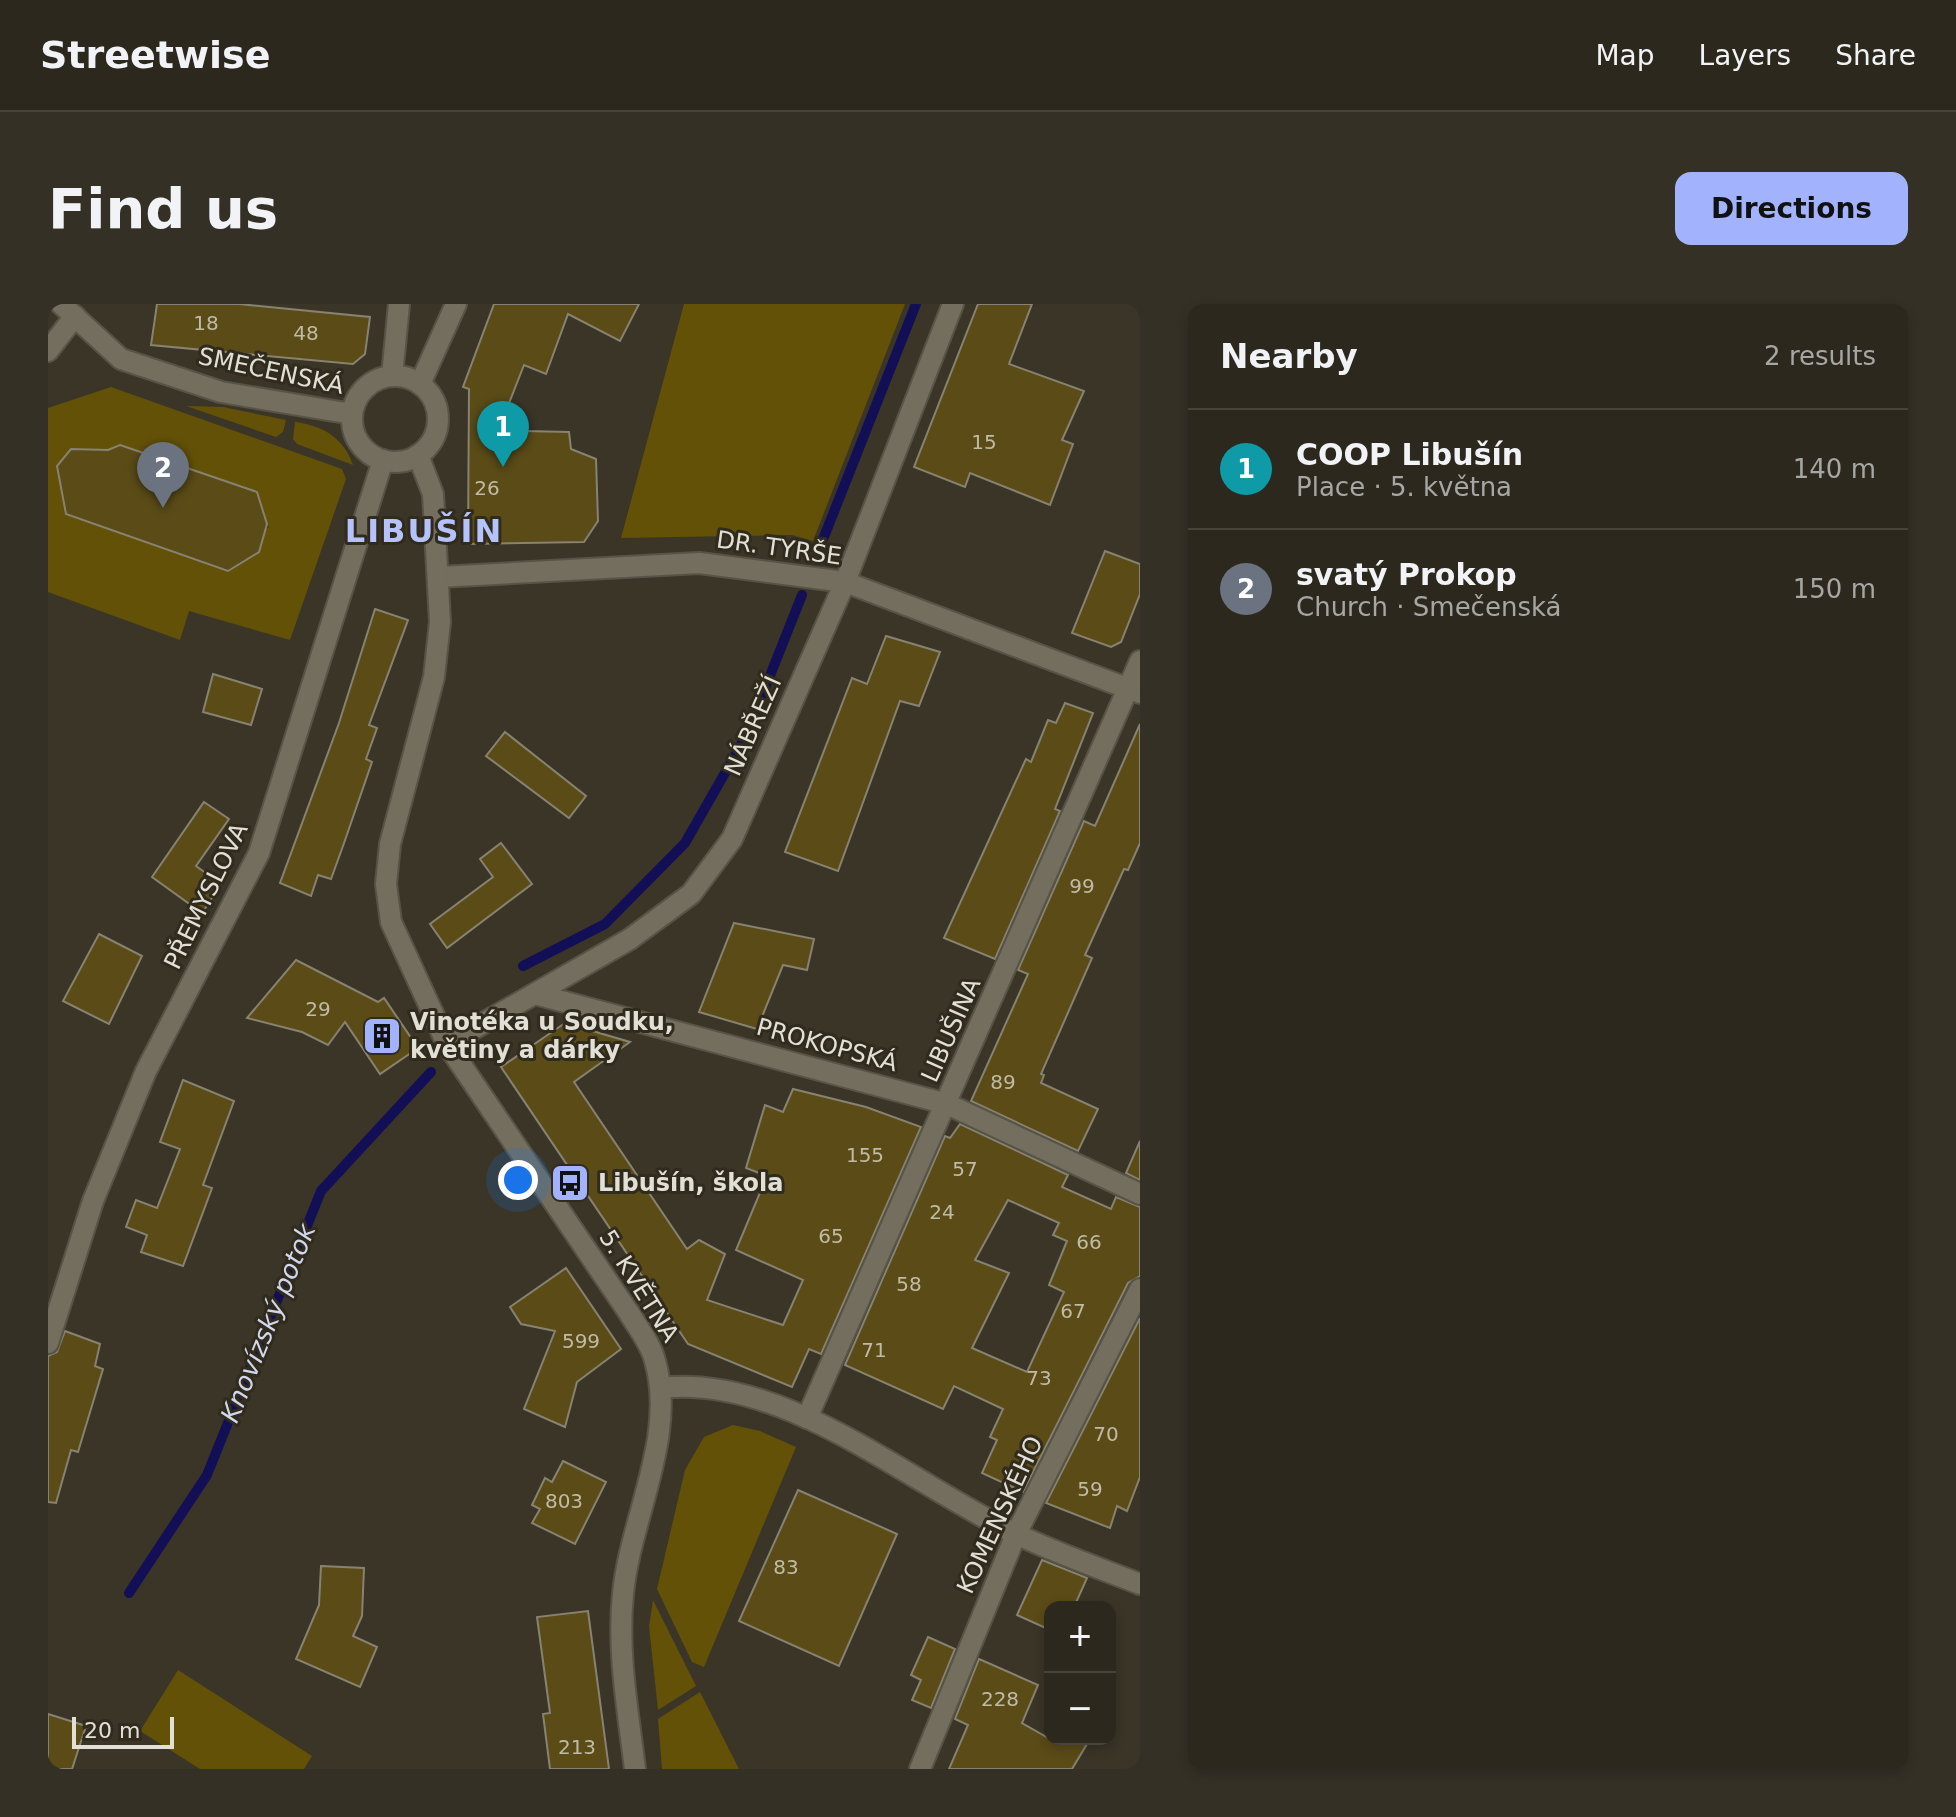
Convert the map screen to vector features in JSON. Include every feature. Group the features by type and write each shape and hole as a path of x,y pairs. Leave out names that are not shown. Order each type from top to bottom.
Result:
{"street":[{"path":"392,376 399,304"},
{"path":"420,384 456,304"},
{"name":"NÁBŘEŽÍ","path":"447,1044 630,939 691,894 732,839 845,582 953,304"},
{"path":"48,351 68,310"},
{"name":"SMEČENSKÁ","path":"68,310 121,359 221,392 352,414"},
{"path":"392,376 420,384 436,407 437,425 431,442 418,455 401,462 383,460 359,443 352,414 365,388 392,376"},
{"name":"5. KVĚTNA","path":"418,455 433,494 440,622 434,677 390,844 386,884 391,922 447,1044 629,1313 655,1357 661,1388 656,1439 623,1589 619,1638 635,1769"},
{"name":"PŘEMYSLOVA","path":"48,1343 93,1201 146,1071 259,853 383,460"},
{"name":"DR. TYRŠE","path":"439,577 699,563 845,582 1134,692"},
{"name":"LIBUŠINA","path":"807,1418 1134,692 1140,661"},
{"name":"PROKOPSKÁ","path":"535,994 947,1104 1140,1194"},
{"name":"KOMENSKÉHO","path":"920,1769 1016,1534 1140,1289"},
{"path":"661,1388 691,1384 727,1390 807,1418 1016,1534 1140,1584"}],"shaded area":[{"path":"684,304 905,304 813,541 792,535 621,538"},
{"path":"111,387 342,469 346,479 290,640 189,611 180,640 48,592 48,408","holes":["79,449 84,454 144,453 165,460 263,527 267,524 269,527 265,530 258,553 232,563 235,567 231,569 229,564 66,515 69,510 63,478 57,474 62,473 63,459 78,454"]},
{"path":"186,406 223,407 286,420 283,432 276,437"},
{"path":"295,422 331,434 344,447 353,465 297,444 293,439"},
{"path":"733,1425 760,1431 796,1447 704,1667 692,1662 657,1589 685,1470 704,1437"},
{"path":"653,1600 696,1686 658,1710 649,1626"},
{"path":"178,1670 312,1756 304,1769 200,1769 140,1731"},
{"path":"700,1692 739,1769 662,1769 658,1719"}],"building":[{"path":"157,304 239,304 370,317 365,354 353,364 151,345"},
{"path":"494,304 639,304 620,341 568,314 546,374 524,365 502,421 524,431 569,432 571,449 596,459 598,521 584,542 468,544 469,389 463,387"},
{"path":"978,304 1032,304 1009,364 1084,391 1062,440 1073,444 1050,505 970,473 965,487 914,467"},
{"path":"120,445 257,492 267,524 259,552 228,571 66,514 57,466 71,449 108,450"},
{"path":"1105,551 1140,564 1140,594 1121,642 1111,647 1072,633"},
{"path":"375,609 408,620 369,725 377,728 366,759 372,762 343,846 331,879 318,875 311,896 280,883 339,723"},
{"path":"886,636 940,652 919,706 900,701 838,871 785,852 852,678 867,684"},
{"path":"213,674 262,689 251,725 203,712"},
{"path":"1065,703 1093,713 1055,809 1060,811 995,959 944,938 1026,759 1031,762 1048,720 1056,723"},
{"path":"1140,724 1140,843 1128,870 1124,869 1085,955 1092,958 1041,1074 1044,1075 1041,1083 1098,1109 1078,1151 971,1101 1028,974 1018,970 1084,821 1095,826"},
{"path":"505,732 586,796 569,818 486,756"},
{"path":"204,802 229,819 196,866 221,884 202,913 152,877"},
{"path":"501,843 532,884 447,948 430,924 493,877 480,859"},
{"path":"734,923 814,939 807,970 783,965 757,1029 699,1012"},
{"path":"99,934 142,956 109,1024 63,1001"},
{"path":"296,960 378,1002 384,998 418,1048 380,1074 345,1022 328,1045 302,1032 247,1018"},
{"path":"565,1023 630,1042 574,1082 687,1249 699,1240 725,1254 707,1300 783,1325 803,1280 736,1250 767,1176 746,1168 765,1105 783,1112 793,1089 866,1107 921,1127 821,1354 809,1349 792,1387 688,1344 501,1067"},
{"path":"183,1080 234,1101 203,1185 212,1188 183,1266 141,1252 147,1235 126,1227 136,1200 157,1208 180,1149 160,1142"},
{"path":"960,1124 1068,1175 1062,1187 1111,1209 1116,1197 1140,1207 1140,1276 1128,1283 1023,1492 982,1473 997,1440 990,1437 1003,1409 954,1386 943,1409 845,1365 945,1136 950,1138","holes":["1008,1200 1059,1223 1053,1235 1067,1241 1049,1285 1064,1292 1027,1372 972,1348 1009,1273 975,1260"]},
{"path":"1140,1141 1140,1180 1126,1173"},
{"path":"566,1268 621,1349 577,1382 565,1427 524,1409 555,1331 521,1324 510,1307"},
{"path":"1140,1318 1140,1477 1127,1511 1117,1506 1110,1528 1046,1503"},
{"path":"65,1331 100,1344 95,1366 103,1369 78,1452 71,1450 56,1503 48,1502 48,1356 57,1352"},
{"path":"563,1461 606,1482 575,1544 532,1523 540,1509 532,1505 545,1478 552,1482"},
{"path":"798,1490 897,1534 839,1666 739,1621"},
{"path":"1042,1560 1087,1578 1077,1601 1044,1601 1044,1627 1017,1615"},
{"path":"321,1566 364,1568 362,1616 353,1636 377,1647 360,1687 296,1659 319,1605"},
{"path":"588,1611 609,1769 550,1769 543,1714 550,1713 537,1617"},
{"path":"928,1637 955,1649 931,1708 912,1700 921,1680 911,1675"},
{"path":"979,1659 1038,1685 1022,1723 1044,1736 1044,1745 1086,1745 1072,1769 949,1769 968,1725 955,1719"},
{"path":"48,1714 86,1726 72,1769 48,1769"}],"waterway":[{"name":"Knovízský potok","path":"820,547 916,304"},
{"name":"Knovízský potok","path":"523,966 605,924 685,843 746,736 802,595"},
{"name":"Knovízský potok","path":"129,1593 207,1475 321,1191 431,1072"}],"place":[{"name":"COOP Libušín","path":"503,467"},
{"name":"svatý Prokop","path":"163,508"},
{"name":"Vinotéka u Soudku, květiny a dárky","path":"382,1036"},
{"name":"Libušín, škola","path":"570,1183"}],"district":[{"name":"LIBUŠÍN","path":"424,531"}]}
